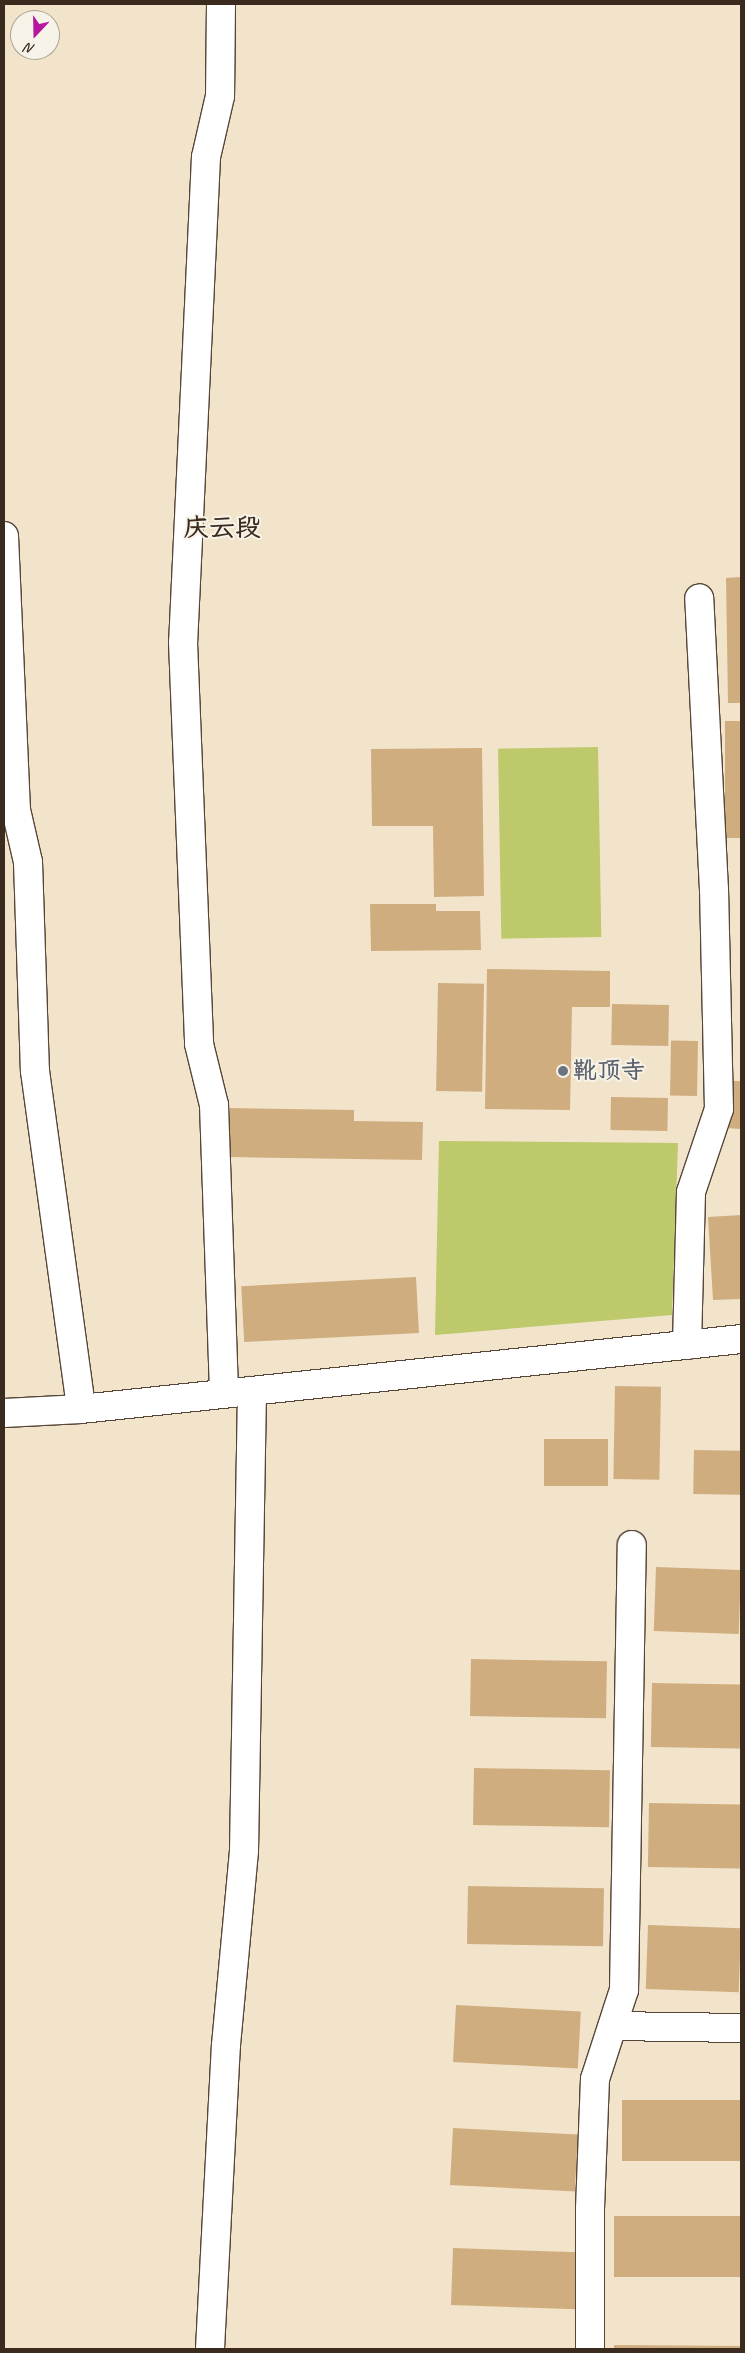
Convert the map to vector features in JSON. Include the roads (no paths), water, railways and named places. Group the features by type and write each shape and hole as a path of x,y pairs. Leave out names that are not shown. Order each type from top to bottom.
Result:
{"street":[{"path":"221,4 220,96 206,157 183,642 199,1044 214,1105 224,1394"},
{"path":"4,536 16,810 28,862 35,1071 81,1408"},
{"path":"687,1345 691,1192 719,1109 714,890 699,598"},
{"path":"4,1413 81,1408 224,1394 741,1339"},
{"path":"210,2349 226,2045 244,1850 252,1391"},
{"path":"590,2349 590,2209 595,2079 624,1990 632,1545"},
{"path":"612,2026 741,2028"}],"place":[{"name":"靴顶寺","path":"563,1071"}],"district":[{"name":"庆云段","path":"222,528"}]}
